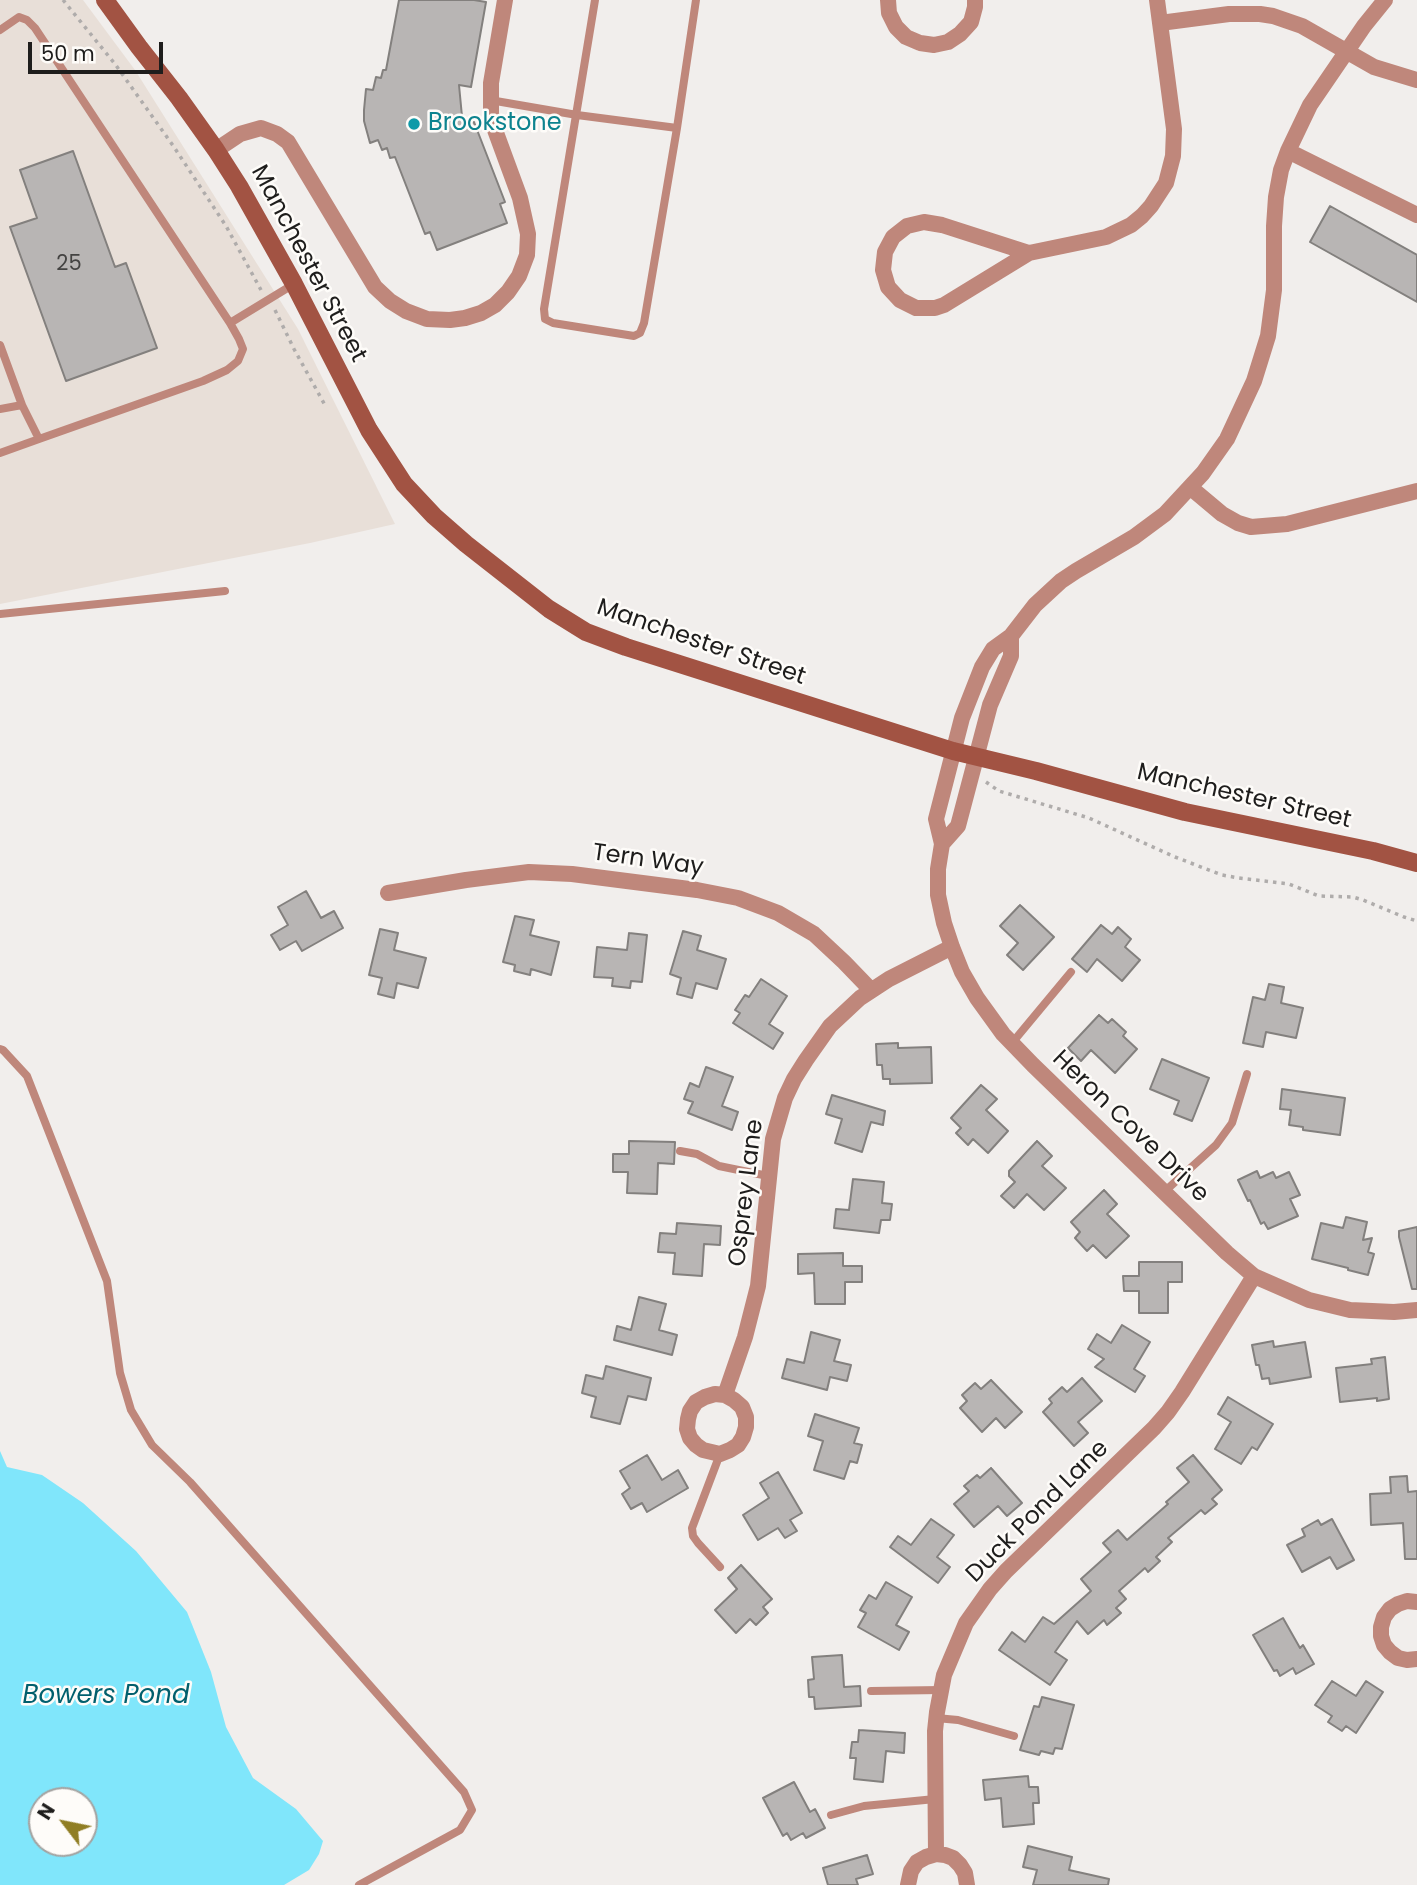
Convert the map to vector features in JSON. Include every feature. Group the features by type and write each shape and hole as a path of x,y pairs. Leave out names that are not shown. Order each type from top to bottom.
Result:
{"street":[{"name":"Manchester Street","path":"105,0 216,150 239,186 294,284 369,430 404,484 434,516 466,544 549,609 586,632 626,647 953,751 1185,812 1360,848 1417,863"},
{"path":"216,150 240,134 261,128 278,134 288,142 375,286 390,302 406,312 427,319 450,320 481,313 495,305 508,292 519,276 527,255 526,216 491,114 491,83 505,0"},
{"path":"888,0 889,13 896,27 906,37 933,45 948,42 960,34 971,22 975,0"},
{"path":"1029,253 942,225 924,222 907,226 893,237 885,252 883,270 888,287 900,300 916,308 935,308 1029,253 1093,241 1119,232 1142,216 1159,195 1170,170 1174,142 1157,0"},
{"name":"Heron Cove Drive","path":"1385,0 1303,117 1281,170 1276,197 1274,290 1268,336 1246,401 1227,439 1203,474 1165,514 1048,592 1011,636 993,649 968,700 936,819 942,844 938,895 944,923 962,972 1003,1034 1227,1253 1254,1276 1309,1300 1350,1310 1417,1310"},
{"path":"1160,23 1229,14 1260,14 1288,20 1382,70 1417,80"},
{"path":"1288,151 1417,215"},
{"path":"1191,488 1222,514 1251,527 1287,524 1417,491"},
{"name":"Heron Cove Drive","path":"942,844 958,826 990,705 1011,656 1011,636"},
{"name":"Tern Way","path":"388,893 529,872 614,878 724,895 778,914 814,934 871,990"},
{"name":"Osprey Lane","path":"725,1395 745,1337 758,1286 773,1139 794,1079 830,1026 871,990 952,947"},
{"name":"Duck Pond Lane","path":"936,1854 936,1718 944,1675 966,1623 1013,1563 1168,1412 1254,1276"},
{"path":"725,1395 742,1407 746,1417 743,1437 730,1450 720,1454 703,1450 690,1438 687,1429 690,1411 696,1402 705,1397 725,1395"},
{"path":"1417,1602 1407,1601 1390,1609 1381,1627 1384,1645 1390,1652 1398,1658 1417,1659"},
{"path":"908,1885 911,1871 917,1863 936,1854 953,1858 965,1873 967,1885"}],"lane":[{"path":"595,0 544,309 545,319 553,323 634,336 640,333 644,323 696,0"},
{"path":"0,30 19,17 35,28 230,323 243,349 238,361 228,370 203,381 0,453"},
{"path":"491,100 677,128"},
{"path":"230,323 294,284"},
{"path":"0,345 22,405 39,439"},
{"path":"0,409 22,405"},
{"path":"0,614 225,591"},
{"path":"1012,1043 1072,972"},
{"path":"0,1049 27,1076 107,1281 120,1373 131,1410 152,1445 190,1482 464,1792 472,1810 460,1830 359,1885"},
{"path":"1164,1192 1216,1145 1233,1123 1247,1074"},
{"path":"680,1151 697,1154 726,1168 768,1177"},
{"path":"720,1454 692,1528 698,1543 720,1567"},
{"path":"871,1691 941,1690"},
{"path":"936,1718 958,1720 1014,1736"},
{"path":"831,1815 864,1806 935,1799"}],"path":[{"path":"64,0 115,64 174,147 226,226 261,290"},
{"path":"274,308 326,407"},
{"path":"985,782 999,791 1089,818 1175,857 1222,874 1289,884 1319,896 1353,897 1417,920"}],"shaded area":[{"path":"0,0 83,0 135,70 298,329 395,524 0,604"}],"water":[{"name":"Bowers Pond","path":"0,1451 7,1467 42,1475 83,1503 136,1551 187,1612 211,1672 226,1727 253,1778 296,1809 323,1841 309,1870 284,1885 0,1885"}],"building":[{"name":"Brookstone","path":"399,0 486,2 471,87 459,85 463,127 474,122 505,202 500,204 507,223 437,250 430,232 425,234 395,157 390,158 387,148 382,150 378,140 370,143 364,121 366,89 373,90 376,77 381,78 383,70 386,70"},
{"path":"73,151 115,267 126,263 157,348 66,381 10,227 37,218 20,170"},
{"path":"1330,206 1417,255 1417,302 1310,242"},
{"path":"306,891 321,918 334,911 343,928 302,951 296,941 280,950 271,935 288,925 278,907"},
{"path":"1020,905 1054,937 1023,970 1007,955 1018,943 1000,926"},
{"path":"515,916 534,920 530,935 559,942 551,975 531,969 530,975 514,971 515,965 503,962"},
{"path":"1101,925 1112,934 1118,927 1131,939 1125,947 1140,960 1122,981 1097,959 1087,972 1072,959"},
{"path":"380,929 398,933 394,950 426,958 418,988 397,983 394,998 378,994 382,978 369,975"},
{"path":"683,931 701,936 697,950 726,959 717,989 696,983 692,998 677,994 681,978 670,974"},
{"path":"629,933 647,935 642,982 631,981 630,988 612,986 613,978 594,977 597,947 627,950"},
{"path":"761,979 787,996 769,1024 783,1033 773,1049 733,1023 740,1013 735,1010 745,995 749,997"},
{"path":"1269,984 1284,987 1281,1003 1303,1008 1296,1038 1266,1032 1263,1047 1243,1043 1253,997 1265,1000"},
{"path":"1099,1015 1108,1023 1112,1019 1126,1032 1123,1036 1137,1049 1115,1073 1091,1050 1081,1061 1068,1048"},
{"path":"898,1043 898,1048 931,1047 932,1083 890,1084 890,1079 883,1079 882,1065 877,1065 876,1044"},
{"path":"1162,1059 1209,1078 1192,1121 1174,1114 1179,1101 1150,1089"},
{"path":"706,1067 733,1077 722,1106 738,1112 732,1130 688,1113 693,1102 684,1099 690,1083 699,1087"},
{"path":"981,1085 997,1099 986,1110 1008,1131 988,1153 973,1139 968,1145 956,1133 961,1128 951,1118"},
{"path":"1282,1089 1345,1098 1340,1135 1303,1130 1303,1127 1289,1125 1291,1110 1280,1109"},
{"path":"832,1095 885,1111 883,1125 871,1122 862,1152 835,1143 842,1119 826,1114"},
{"path":"629,1141 675,1142 674,1164 658,1163 657,1194 627,1193 628,1172 613,1172 613,1154 629,1154"},
{"path":"1037,1141 1052,1156 1042,1166 1066,1188 1044,1210 1027,1194 1014,1208 1001,1196 1015,1182 1009,1176 1009,1171"},
{"path":"1257,1171 1260,1178 1273,1172 1276,1178 1289,1172 1300,1195 1290,1199 1298,1216 1268,1229 1264,1222 1261,1224 1238,1180"},
{"path":"853,1179 884,1182 882,1203 892,1204 890,1220 881,1220 879,1233 834,1228 836,1209 849,1210"},
{"path":"1104,1190 1117,1204 1107,1214 1129,1236 1106,1258 1093,1245 1087,1251 1075,1238 1080,1232 1071,1222"},
{"path":"1346,1217 1367,1222 1363,1240 1372,1238 1368,1252 1374,1254 1368,1275 1312,1259 1321,1223 1343,1228"},
{"path":"677,1223 721,1226 720,1245 704,1244 702,1276 673,1274 675,1253 658,1252 660,1233 676,1234"},
{"path":"1417,1227 1417,1289 1412,1289 1399,1231"},
{"path":"843,1253 843,1266 862,1266 862,1282 845,1282 845,1304 815,1304 814,1273 798,1274 798,1254"},
{"path":"1139,1262 1182,1262 1182,1282 1168,1282 1168,1313 1139,1313 1139,1291 1124,1291 1123,1276 1139,1276"},
{"path":"639,1297 666,1304 659,1330 677,1335 672,1355 614,1340 617,1326 631,1330"},
{"path":"1122,1325 1150,1342 1134,1369 1145,1376 1135,1392 1095,1367 1104,1359 1088,1349 1097,1334 1111,1343"},
{"path":"811,1332 840,1340 834,1361 851,1365 847,1381 830,1377 827,1390 782,1378 787,1359 804,1363"},
{"path":"1273,1341 1274,1347 1305,1342 1311,1377 1270,1384 1269,1378 1262,1379 1252,1345"},
{"path":"1385,1357 1389,1399 1340,1402 1336,1368 1372,1364 1371,1359"},
{"path":"606,1366 651,1378 646,1400 628,1396 620,1424 591,1417 596,1397 582,1393 586,1375 603,1379"},
{"path":"1082,1378 1102,1401 1078,1422 1088,1433 1074,1446 1043,1412 1052,1403 1049,1399 1062,1387 1067,1392"},
{"path":"991,1380 1022,1412 1005,1428 996,1418 982,1432 960,1408 967,1401 962,1395 975,1383 981,1389"},
{"path":"1228,1397 1273,1424 1257,1450 1252,1447 1241,1464 1215,1449 1231,1422 1218,1414"},
{"path":"815,1414 859,1428 854,1443 862,1445 857,1463 850,1461 844,1479 814,1470 823,1441 808,1436"},
{"path":"647,1455 662,1480 678,1470 688,1488 647,1512 642,1503 631,1509 622,1494 630,1488 620,1471"},
{"path":"1193,1455 1222,1490 1212,1499 1217,1504 1205,1514 1201,1510 1168,1538 1172,1542 1156,1557 1160,1561 1148,1572 1145,1568 1119,1591 1126,1599 1116,1608 1121,1613 1107,1625 1104,1620 1088,1634 1077,1621 1055,1652 1067,1660 1050,1685 999,1650 1012,1632 1025,1642 1043,1617 1054,1624 1091,1591 1081,1579 1111,1552 1103,1543 1118,1530 1127,1540 1168,1504 1166,1502 1189,1482 1177,1468"},
{"path":"991,1468 1022,1503 1007,1516 998,1506 974,1527 954,1504 969,1491 964,1486 977,1475 980,1478"},
{"path":"778,1472 802,1513 790,1520 797,1531 785,1538 778,1528 758,1540 743,1515 769,1498 760,1483"},
{"path":"1407,1476 1408,1492 1417,1491 1417,1559 1405,1559 1403,1523 1371,1525 1370,1494 1391,1493 1390,1477"},
{"path":"931,1519 954,1535 937,1557 950,1567 938,1583 890,1547 898,1536 911,1545"},
{"path":"1332,1519 1354,1560 1337,1569 1330,1557 1302,1572 1287,1545 1305,1536 1302,1529 1318,1520 1321,1525"},
{"path":"741,1565 772,1599 763,1607 768,1613 756,1625 750,1619 736,1633 715,1610 737,1589 728,1578"},
{"path":"886,1582 912,1597 896,1625 909,1632 899,1650 858,1627 866,1613 860,1610 869,1595 876,1599"},
{"path":"1283,1618 1300,1648 1303,1645 1314,1664 1296,1674 1293,1668 1280,1676 1277,1670 1274,1671 1253,1635"},
{"path":"842,1655 844,1687 860,1686 861,1706 815,1709 814,1697 809,1697 808,1680 814,1679 812,1657"},
{"path":"1332,1681 1356,1696 1366,1681 1383,1692 1356,1733 1346,1726 1342,1731 1328,1722 1332,1716 1315,1705"},
{"path":"1042,1697 1074,1705 1062,1749 1055,1748 1053,1754 1041,1751 1039,1755 1020,1750 1034,1706 1039,1707"},
{"path":"859,1730 905,1733 904,1753 886,1751 883,1782 854,1779 856,1758 850,1758 852,1742 858,1742"},
{"path":"1028,1776 1029,1787 1038,1787 1039,1803 1033,1803 1034,1824 1003,1827 1001,1798 985,1800 983,1780"},
{"path":"794,1782 810,1812 815,1809 825,1828 806,1838 803,1833 791,1840 787,1833 783,1836 763,1798"},
{"path":"1028,1846 1072,1857 1069,1870 1109,1879 1108,1885 1033,1885 1037,1870 1023,1867"},
{"path":"867,1855 873,1874 856,1879 858,1885 828,1885 823,1868"}],"place":[{"name":"Brookstone","path":"414,124"}]}
